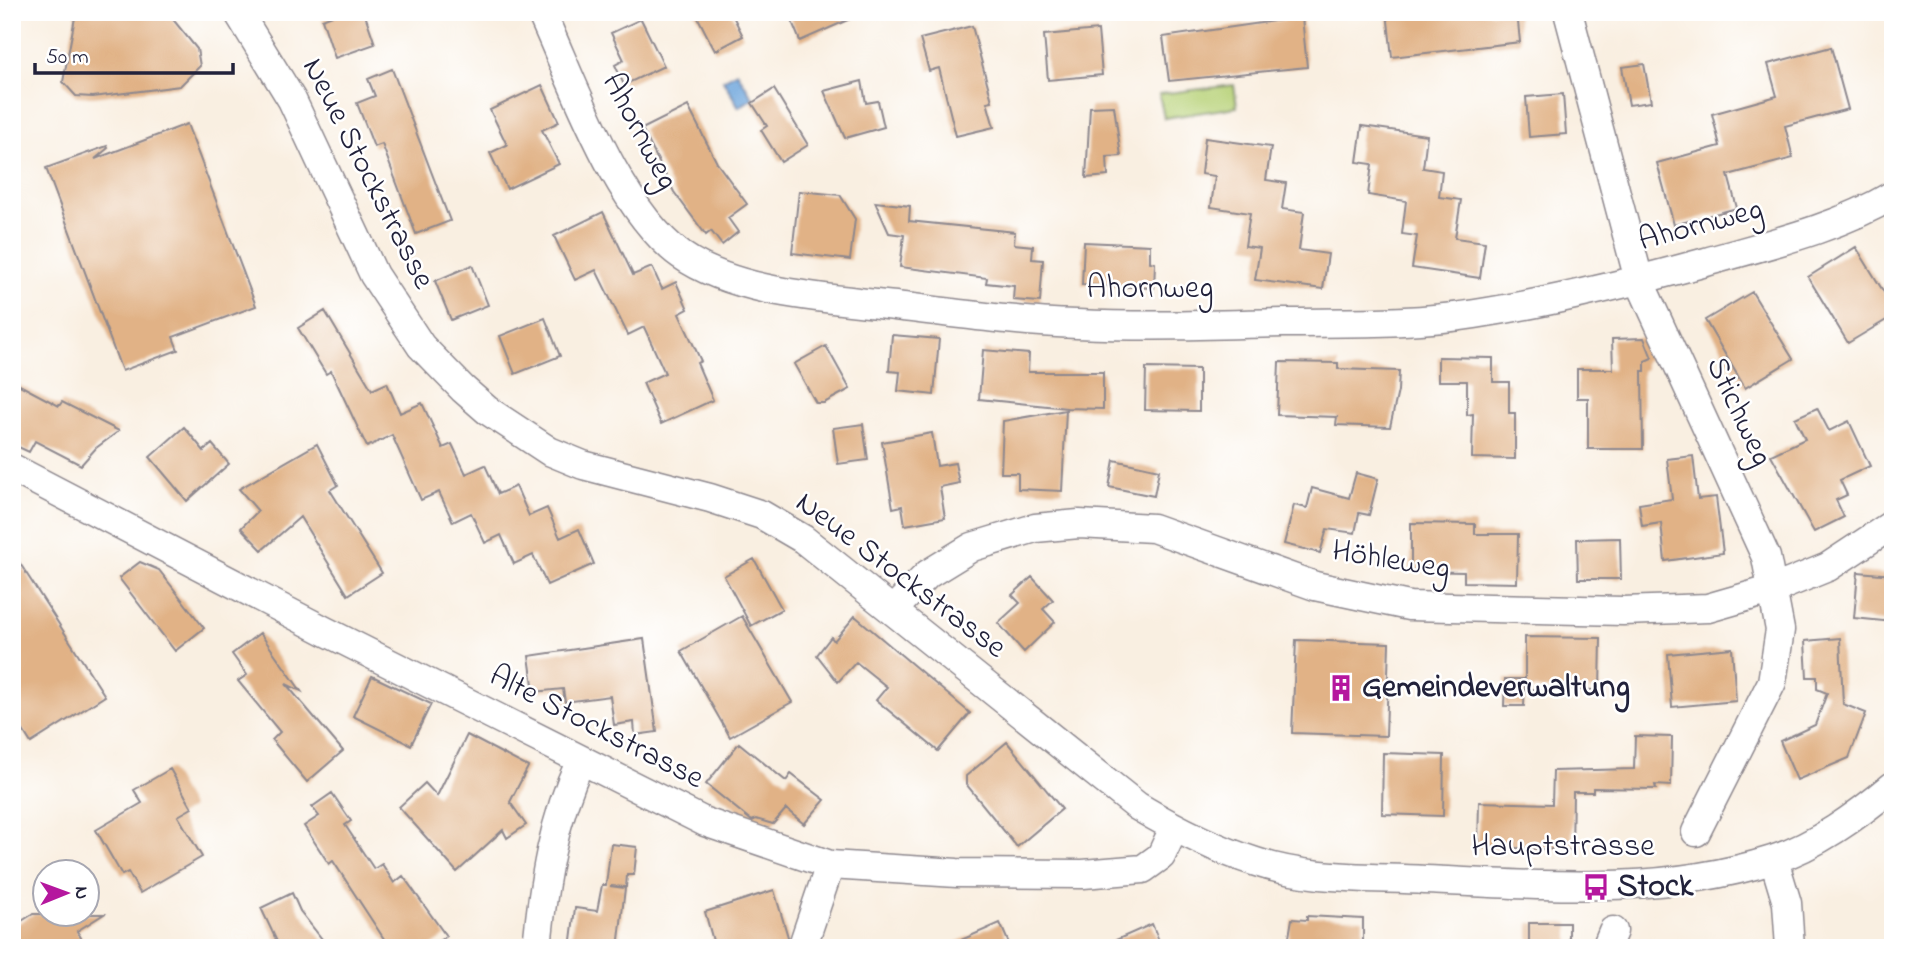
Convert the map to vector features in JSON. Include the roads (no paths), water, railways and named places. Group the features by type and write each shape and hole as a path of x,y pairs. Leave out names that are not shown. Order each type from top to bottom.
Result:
{"street":[{"name":"Neue Stockstrasse","path":"238,12 292,100 374,275 421,346 487,410 549,452 583,465 710,498 762,515 803,539 1137,806 1174,828"},
{"name":"Ahornweg","path":"541,12 598,136 636,208 656,232 681,255 711,272 754,285 833,298 1015,321 1079,325 1347,322 1474,314 1639,280 1778,242 1845,219 1893,195"},
{"name":"Stichweg","path":"1568,12 1639,280 1766,558 1774,589 1780,629 1772,682 1696,832"},
{"name":"Alte Stockstrasse","path":"12,468 705,822 830,865 969,873 1083,874 1143,869 1161,856 1174,828"},
{"name":"Höhleweg","path":"893,610 928,574 972,547 1035,528 1079,524 1153,528 1315,586 1409,606 1623,611 1708,608 1774,589 1828,567 1893,524"},
{"path":"537,948 543,891 555,833 569,786 581,760"},
{"name":"Hauptstrasse","path":"1174,828 1258,863 1356,877 1596,887 1681,881 1723,874 1774,860 1843,824 1893,786"},
{"path":"1774,860 1787,903 1790,948"},
{"path":"802,948 830,865"}],"water":[{"path":"737,72 753,98 739,107 723,80"}],"place":[{"name":"Gemeindeverwaltung","path":"1341,688"},
{"name":"Stock","path":"1596,887"}]}
